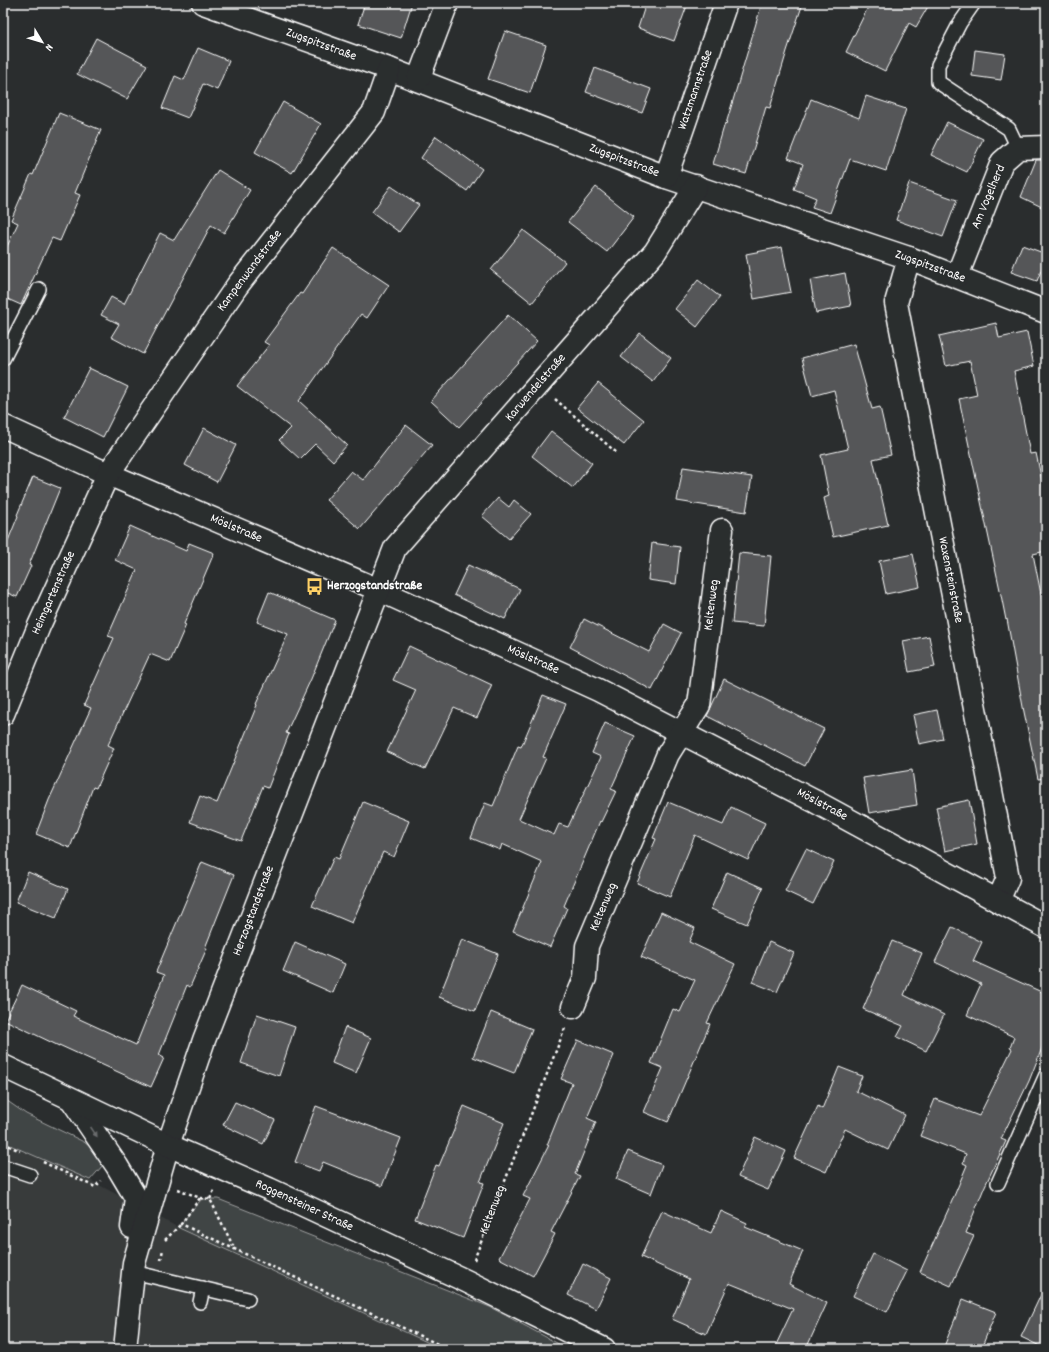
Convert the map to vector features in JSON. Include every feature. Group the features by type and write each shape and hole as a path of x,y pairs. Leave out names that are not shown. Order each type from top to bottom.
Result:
{"street":[{"name":"Zugspitzstraße","path":"203,3 389,69 666,177 908,258 1046,312"},
{"path":"418,80 446,3"},
{"name":"Watzmannstraße","path":"666,177 726,3"},
{"name":"Kampenwandstraße","path":"108,474 237,286 374,112 389,69"},
{"path":"1018,148 1046,147"},
{"name":"Am Vogelherd","path":"957,276 1002,162 1018,148"},
{"name":"Karwendelstraße","path":"379,590 395,548 655,252 696,186"},
{"name":"Waxensteinstraße","path":"908,258 896,303 1008,878 998,901"},
{"name":"Möslstraße","path":"3,426 108,474 379,590 598,690 816,802 1046,927"},
{"name":"Heimgartenstraße","path":"3,714 39,626 108,474"},
{"name":"Keltenweg","path":"573,1007 585,978 587,946 668,754 699,705 722,530"},
{"name":"Herzogstandstraße","path":"134,1267 157,1180 204,1040 379,590"},
{"name":"Roggensteiner Straße","path":"3,1066 168,1145 269,1189 466,1281 604,1349"},
{"path":"72,1100 117,1166 136,1198 131,1237 134,1267 125,1349"}],"lane":[{"path":"974,3 960,23 938,65 938,82 1009,129 1018,148"},
{"path":"3,359 39,289"},
{"path":"998,1183 1046,1075"},
{"path":"3,1166 30,1175"},
{"path":"134,1267 203,1288 248,1299"},
{"path":"200,1302 203,1288"}],"path":[{"path":"538,384 618,454"},
{"name":"Keltenweg","path":"466,1281 573,1007"},
{"path":"3,1142 24,1153"},
{"path":"38,1160 95,1187 117,1166"},
{"path":"157,1180 200,1198 210,1199 234,1248"},
{"path":"200,1198 181,1224 448,1349"}],"shaded area":[{"path":"3,1098 26,1114 84,1142 103,1157 103,1165 90,1180 3,1142"},
{"path":"3,1142 90,1180 179,1228 442,1349 3,1349"},
{"path":"202,1199 218,1199 490,1307 568,1349 442,1349 179,1228 190,1212"}],"building":[{"path":"365,3 412,3 401,38 358,24"},
{"path":"646,3 688,3 674,41 638,28"},
{"path":"762,3 803,3 770,108 766,107 746,174 713,164"},
{"path":"870,3 930,3 916,27 909,23 885,71 846,52"},
{"path":"505,31 546,45 530,93 488,79"},
{"path":"96,38 147,65 127,99 77,74"},
{"path":"198,48 229,61 217,90 203,84 188,118 162,108 175,76 184,80"},
{"path":"975,50 1005,54 1001,80 972,76"},
{"path":"595,68 651,89 642,113 586,92"},
{"path":"866,96 906,109 886,171 850,159 830,213 812,207 816,198 794,189 803,164 788,158 811,99 859,118"},
{"path":"283,102 321,124 292,173 255,152"},
{"path":"59,113 101,130 75,193 80,195 60,241 52,238 21,305 3,297 3,255 18,223 11,220 31,174 33,175"},
{"path":"947,122 983,139 967,172 931,155"},
{"path":"436,136 482,169 467,191 421,158"},
{"path":"1036,160 1046,160 1046,209 1021,197"},
{"path":"218,170 250,190 224,233 211,225 143,354 111,337 119,324 101,315 111,297 124,304 160,233 174,240"},
{"path":"909,183 957,200 943,237 896,220"},
{"path":"391,186 419,205 399,232 372,212"},
{"path":"596,187 634,217 607,252 568,222"},
{"path":"523,230 565,262 532,303 491,270"},
{"path":"1022,245 1046,254 1046,258 1037,281 1011,272"},
{"path":"782,247 791,292 754,299 746,254"},
{"path":"333,248 389,285 367,318 361,314 299,401 347,445 333,461 315,444 300,459 279,440 291,428 237,386 269,345 264,342 300,293 302,294"},
{"path":"845,273 851,306 816,313 810,280"},
{"path":"698,280 720,297 697,327 675,309"},
{"path":"508,315 537,341 459,427 431,401"},
{"path":"996,323 999,338 1027,332 1034,366 1014,371 1030,454 1036,453 1046,500 1046,551 1033,554 1046,619 1046,778 1038,779 1007,619 1006,620 959,399 977,395 970,361 946,366 939,336"},
{"path":"640,333 671,358 653,382 621,357"},
{"path":"854,344 872,409 880,407 891,455 873,459 888,525 833,537 824,498 829,496 821,455 848,449 834,390 812,396 802,358"},
{"path":"89,368 128,387 103,437 64,417"},
{"path":"598,383 644,420 624,445 577,408"},
{"path":"406,425 432,445 360,529 326,500 351,471 363,480"},
{"path":"204,428 236,445 217,482 185,465"},
{"path":"551,431 592,463 573,488 532,456"},
{"path":"683,467 752,477 746,512 677,501"},
{"path":"33,477 60,488 29,565 31,566 17,597 3,591 3,553"},
{"path":"498,498 509,507 514,500 531,514 509,539 482,516"},
{"path":"130,526 186,551 189,543 214,553 184,624 186,625 170,662 150,654 108,745 114,748 96,788 93,787 70,848 36,834 49,800 91,708 84,705 114,638 108,636 137,570 115,560"},
{"path":"652,543 680,547 676,584 648,580"},
{"path":"739,553 771,556 764,626 732,623"},
{"path":"913,554 920,587 886,594 879,561"},
{"path":"468,565 520,589 505,619 454,595"},
{"path":"269,592 335,620 311,679 286,733 289,734 268,788 263,786 241,841 190,822 200,796 217,803 257,705 256,704 288,634 257,622"},
{"path":"584,619 649,652 664,624 681,633 652,690 570,647"},
{"path":"929,636 935,667 909,672 903,641"},
{"path":"409,646 492,685 477,718 454,708 425,769 387,752 416,690 393,680"},
{"path":"724,679 824,729 805,766 707,716"},
{"path":"543,695 566,704 543,757 546,758 519,819 554,835 559,824 568,827 601,757 592,753 605,723 635,736 611,789 616,791 601,822 600,821 564,906 567,908 550,947 513,931 542,862 502,844 500,850 471,838 485,803 493,806 518,746 521,747"},
{"path":"937,710 943,739 919,744 913,715"},
{"path":"912,770 917,805 869,813 863,778"},
{"path":"969,800 977,844 945,851 936,807"},
{"path":"363,802 409,821 394,857 383,852 352,923 312,906 334,857 339,859"},
{"path":"668,802 723,825 731,807 765,823 748,860 695,835 670,897 637,883 656,839 653,838"},
{"path":"806,849 834,862 813,904 785,891"},
{"path":"202,862 234,875 205,948 207,948 190,987 187,985 159,1055 164,1058 151,1087 5,1020 22,985 76,1011 73,1016 136,1045 164,975 156,972"},
{"path":"28,872 68,889 56,918 16,902"},
{"path":"727,872 763,888 747,924 711,909"},
{"path":"661,912 695,928 689,942 735,964 707,1023 710,1024 668,1122 644,1112 663,1068 651,1063 673,1009 680,1012 695,980 641,957"},
{"path":"952,927 982,942 973,961 1046,994 1046,1038 1029,1081 1001,1139 1006,1141 984,1188 966,1233 974,1236 951,1286 920,1272 967,1165 963,1163 966,1154 920,1136 935,1099 979,1116 1012,1049 1010,1048 1014,1037 967,1015 981,984 935,962"},
{"path":"462,939 498,954 475,1011 439,997"},
{"path":"892,941 922,953 904,995 944,1015 926,1051 897,1037 903,1026 863,1009"},
{"path":"295,942 345,964 333,993 283,971"},
{"path":"769,942 794,953 777,992 752,982"},
{"path":"491,1012 532,1029 514,1073 473,1057"},
{"path":"257,1014 295,1027 279,1076 241,1063"},
{"path":"345,1027 371,1038 356,1073 332,1063"},
{"path":"578,1040 614,1055 587,1118 596,1122 575,1174 580,1176 551,1232 555,1234 533,1276 499,1258 530,1199 523,1196 549,1145 547,1145 572,1083 561,1079"},
{"path":"839,1067 862,1076 856,1091 905,1115 888,1150 845,1129 826,1172 794,1158 818,1106 822,1109"},
{"path":"235,1102 275,1120 263,1144 223,1125"},
{"path":"316,1106 401,1138 382,1186 323,1162 319,1171 295,1162"},
{"path":"464,1106 504,1123 480,1182 484,1183 463,1238 415,1219 436,1165 439,1166"},
{"path":"755,1137 786,1151 768,1190 738,1177"},
{"path":"628,1151 662,1165 651,1194 616,1179"},
{"path":"662,1211 711,1233 721,1211 747,1223 745,1227 803,1251 789,1284 827,1303 806,1349 774,1349 793,1309 729,1283 706,1334 672,1319 689,1279 641,1257"},
{"path":"873,1254 907,1271 887,1312 853,1296"},
{"path":"583,1264 611,1278 596,1309 568,1295"},
{"path":"1046,1284 1046,1349 1021,1337"},
{"path":"963,1299 996,1312 981,1349 943,1349"}],"place":[{"name":"Herzogstandstraße","path":"314,586"}]}
